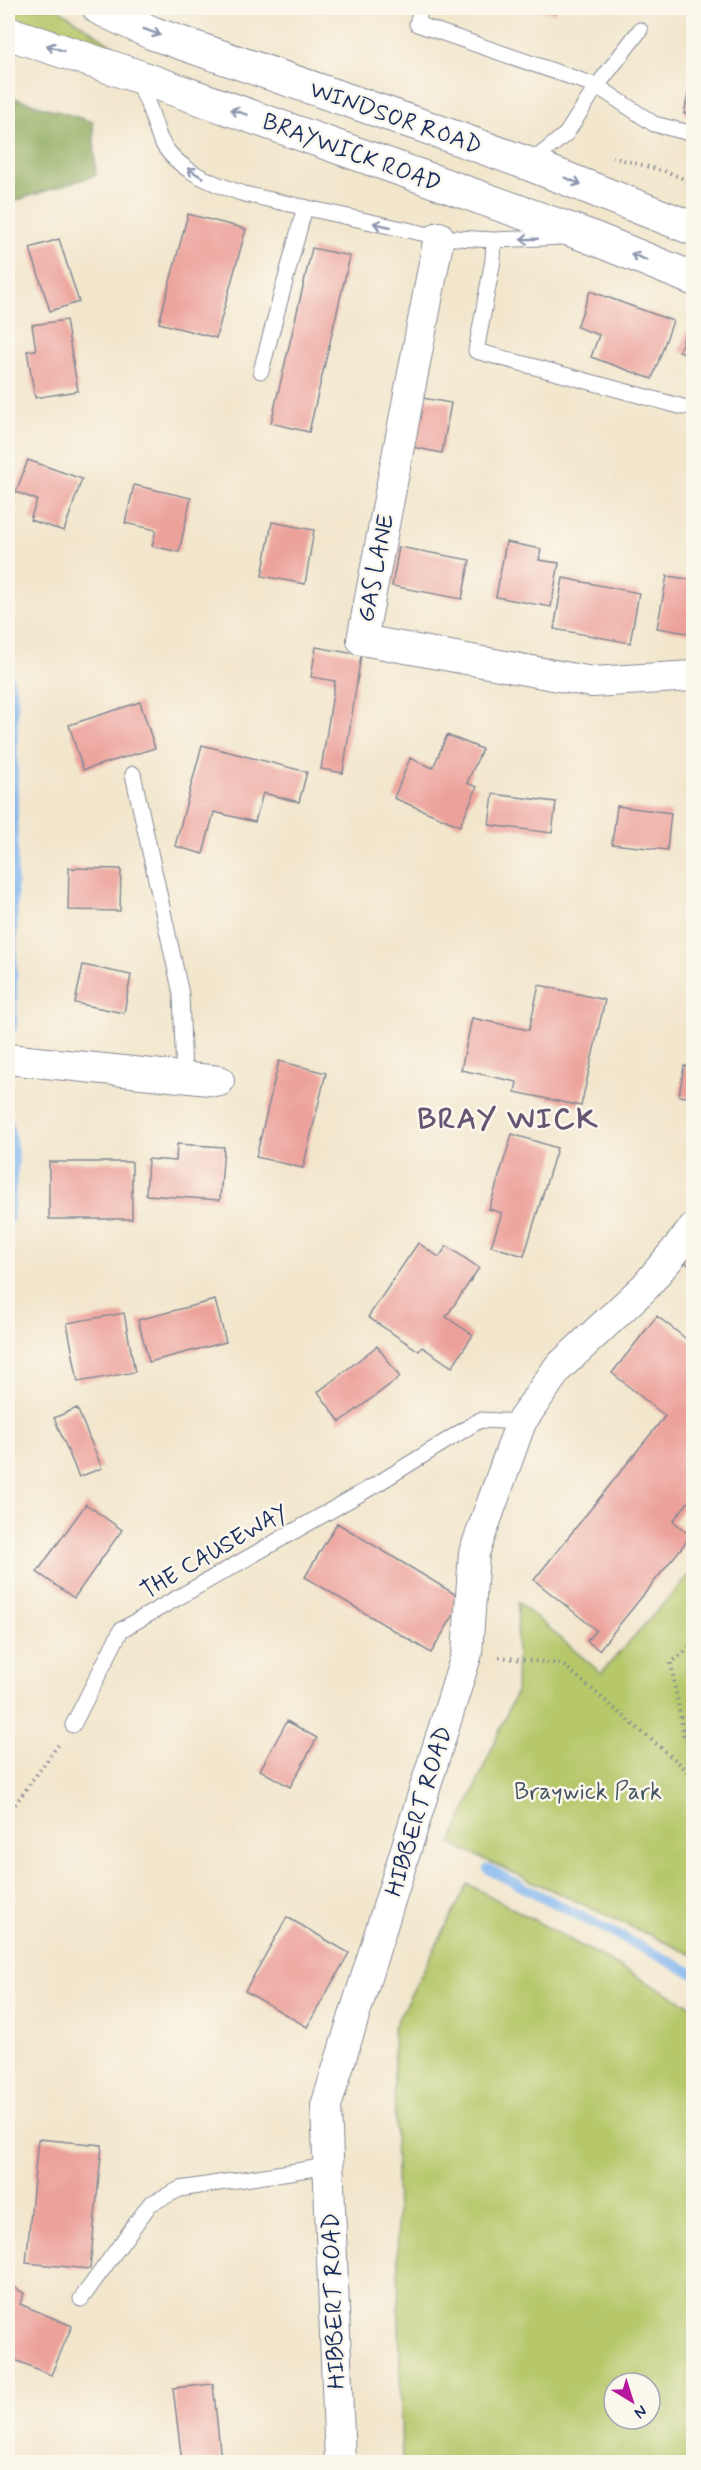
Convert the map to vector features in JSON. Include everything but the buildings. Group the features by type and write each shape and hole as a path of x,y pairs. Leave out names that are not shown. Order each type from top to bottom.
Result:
{"main road":[{"name":"WINDSOR ROAD","path":"99,8 152,33 529,164 693,229"},
{"name":"BRAYWICK ROAD","path":"8,33 130,74 588,237 693,279"}],"street":[{"name":"GAS LANE","path":"439,237 362,640 592,682 693,676"},
{"path":"8,1059 219,1081"},
{"name":"HIBBERT ROAD","path":"340,2463 326,2106 467,1653 474,1553 521,1422 558,1368 645,1287 693,1228"}],"lane":[{"path":"421,8 417,24 597,86 654,124 693,134"},
{"path":"529,164 566,134 597,86 640,30"},
{"path":"130,74 148,104 163,144 186,168 220,186 439,237 494,240 588,237"},
{"path":"261,371 305,207"},
{"path":"494,240 493,260 476,351 683,407"},
{"path":"133,774 181,994 184,1077"},
{"name":"THE CAUSEWAY","path":"73,1725 121,1630 377,1484 480,1419 521,1422"},
{"path":"81,2299 150,2204 180,2189 328,2166"}],"path":[{"path":"693,1644 671,1664 684,1738 693,1744"},
{"path":"467,1653 562,1664 693,1776"},
{"path":"8,1814 73,1725"}],"green space":[{"path":"8,8 57,8 124,53 8,17"},
{"path":"8,96 93,122 96,175 8,203"},
{"name":"Braywick Park","path":"693,1571 693,1955 451,1844 516,1692 518,1602 601,1673"},
{"path":"468,1884 693,2007 693,2462 402,2462 393,2029"}],"waterway":[{"path":"8,677 13,700 12,1028"},
{"path":"8,1123 14,1158 8,1220"},
{"path":"488,1869 694,1974"}],"district":[{"name":"BRAY WICK","path":"508,1118"}]}
